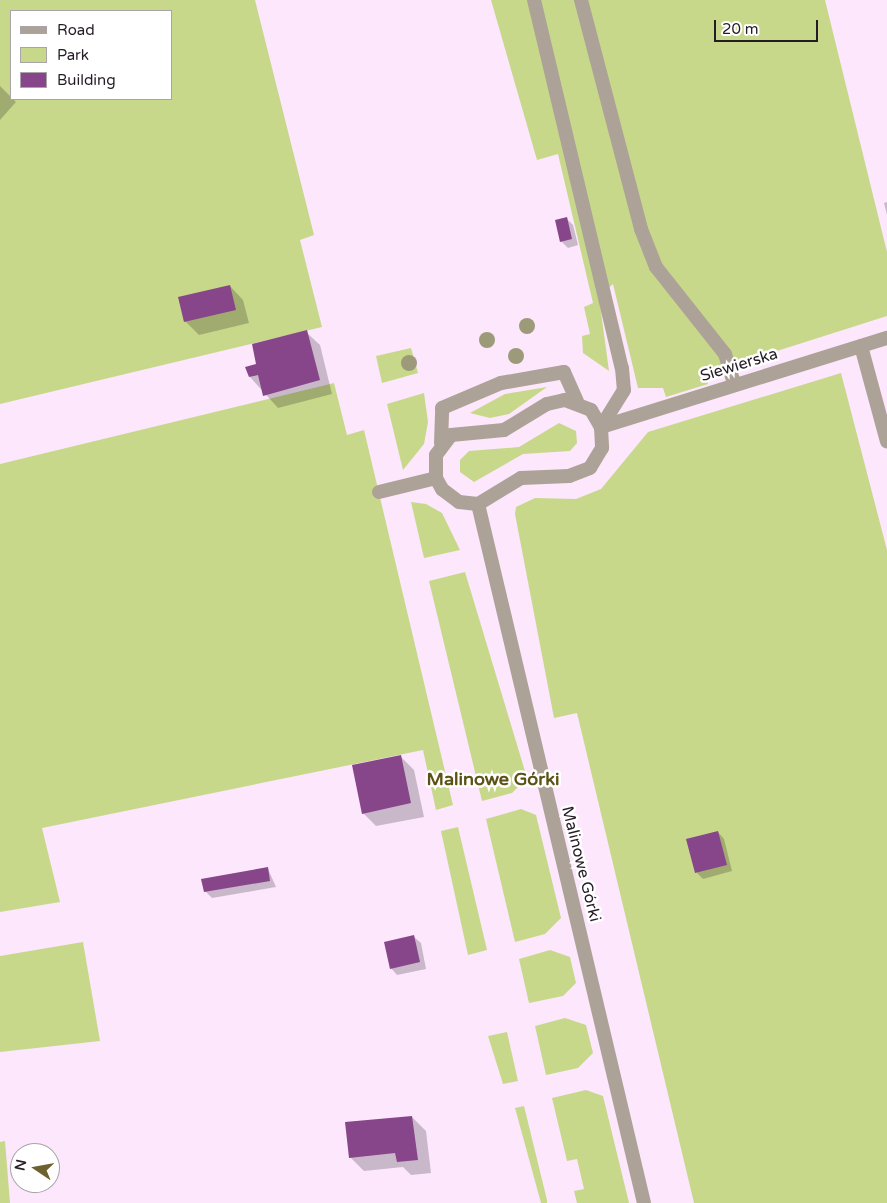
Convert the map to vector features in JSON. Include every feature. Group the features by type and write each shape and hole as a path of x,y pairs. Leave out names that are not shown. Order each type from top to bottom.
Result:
{"street":[{"path":"534,0 622,368 624,390 601,427"},
{"path":"581,0 641,229 656,267 725,354 734,384"},
{"name":"Siewierska","path":"601,427 734,384 887,338"},
{"path":"861,346 887,442"},
{"path":"441,443 458,432 515,426 556,401 577,401 591,410 601,427 602,448 590,468 569,476 521,478 478,504 450,496 436,478 436,454 441,443 442,408 501,383 564,372 577,401"},
{"path":"379,492 436,478"},
{"name":"Malinowe Górki","path":"478,504 644,1203"}],"green space":[{"path":"0,0 255,0 314,235 300,240 322,327 0,404"},
{"path":"491,0 825,0 887,252 887,316 705,374 708,384 666,397 663,388 638,388 613,284 599,297 609,371 583,353 582,336 590,334 584,307 593,303 558,154 537,160"},
{"path":"411,348 418,373 382,383 376,356"},
{"path":"841,373 887,550 887,1203 694,1203 577,713 554,718 515,514 516,507 535,498 576,499 601,489 648,432"},
{"path":"334,383 347,435 364,430 453,805 436,810 423,750 42,828 60,902 0,912 0,464"},
{"path":"547,387 509,414 490,418 470,413 505,394"},
{"path":"424,393 428,422 424,444 403,470 387,404"},
{"path":"559,423 576,431 577,443 570,451 523,454 474,482 460,472 460,460 469,451 519,447"},
{"path":"411,502 426,504 442,513 460,550 424,558"},
{"path":"465,572 527,778 512,793 482,801 429,581"},
{"path":"521,809 536,815 561,918 545,934 515,942 486,819"},
{"path":"458,827 487,950 468,955 441,831"},
{"path":"83,942 100,1041 0,1052 0,956"},
{"path":"550,950 570,957 576,983 563,996 529,1003 519,959"},
{"path":"565,1018 586,1025 593,1053 578,1068 546,1075 535,1026"},
{"path":"507,1032 518,1081 503,1084 488,1036"},
{"path":"586,1090 603,1096 629,1203 577,1203 574,1191 584,1189 577,1159 567,1161 552,1098"},
{"path":"524,1106 547,1203 541,1203 515,1108"},
{"path":"5,1141 10,1203 0,1203 0,1142"}],"building":[{"path":"567,217 572,239 560,242 555,220"},
{"path":"230,285 236,310 184,322 178,297"},
{"path":"307,330 320,380 263,396 258,375 249,377 245,367 256,364 252,344"},
{"path":"401,755 411,803 362,814 352,765"},
{"path":"718,831 727,865 695,873 686,839"},
{"path":"268,867 270,881 204,892 201,879"},
{"path":"414,935 420,962 390,969 384,942"},
{"path":"412,1116 418,1160 397,1162 395,1153 349,1158 345,1122"}],"district":[{"name":"Malinowe Górki","path":"493,779"}]}
